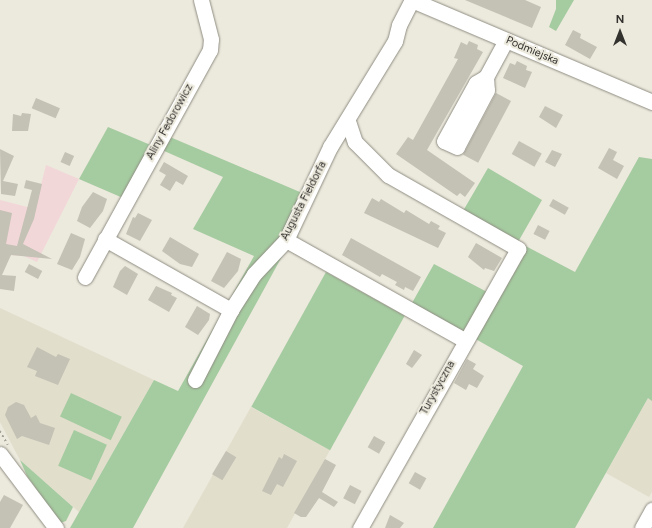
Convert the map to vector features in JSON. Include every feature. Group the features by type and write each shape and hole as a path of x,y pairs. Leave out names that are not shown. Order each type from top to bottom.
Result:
{"street":[{"name":"Aliny Fedorowicz","path":"86,277 105,239 210,50 211,39 201,0"},
{"name":"Podmiejska","path":"412,0 652,102"},
{"name":"Augusta Fieldorfa","path":"195,380 231,310 254,274 286,240 330,147 348,121 395,41 399,25 412,0"},
{"path":"486,77 506,40"},
{"name":"Turystyczna","path":"348,121 355,142 388,175 518,249 464,340 360,528"},
{"path":"105,239 231,310"},
{"path":"286,240 464,340"},
{"path":"4,449 56,528"},
{"path":"642,528 652,510"}],"path":[{"path":"0,430 4,449"}],"shaded area":[{"path":"46,165 79,179 37,262 24,256 11,255 0,274 0,200 35,209"},
{"path":"0,308 154,380 79,512 20,460 0,422"},
{"path":"652,391 652,492 649,497 606,473"},
{"path":"251,407 330,450 287,528 183,528"}],"green space":[{"path":"556,0 574,0 556,31 549,27 556,9"},
{"path":"108,127 153,146 123,198 79,179"},
{"path":"170,137 314,198 133,528 70,528 154,380 178,391 254,256 193,229 223,177 162,150"},
{"path":"639,157 652,159 652,401 648,398 575,528 433,528 523,366 412,303 434,264 489,293 518,242 575,272"},
{"path":"488,168 542,200 518,242 463,211"},
{"path":"326,272 405,316 330,450 251,407"},
{"path":"71,393 122,417 111,440 60,417"},
{"path":"74,430 107,445 91,480 58,466"},
{"path":"20,460 73,507 66,521 60,523 27,476"}],"building":[{"path":"465,0 525,0 541,7 532,28"},
{"path":"573,30 581,34 580,38 597,47 590,59 565,45"},
{"path":"469,41 478,45 477,49 483,52 427,150 475,183 465,197 460,193 457,196 396,154 408,137 413,140 458,59 454,58 461,42 467,45"},
{"path":"517,61 527,66 526,70 532,72 525,88 503,78 510,63 515,65"},
{"path":"496,93 511,101 478,163 463,155"},
{"path":"36,98 60,108 56,118 32,108"},
{"path":"545,106 563,115 556,128 539,117"},
{"path":"22,113 31,114 28,131 12,131 13,114 21,116"},
{"path":"519,141 542,154 534,167 512,154"},
{"path":"609,148 617,152 613,160 624,166 617,179 598,168"},
{"path":"0,149 14,156 3,181 18,184 15,196 1,194"},
{"path":"552,150 562,154 555,167 545,162"},
{"path":"65,152 74,156 70,166 61,162"},
{"path":"164,162 188,176 183,185 176,181 170,191 160,185 166,175 159,171"},
{"path":"26,180 42,184 34,219 23,244 52,259 11,255 2,275 16,276 14,291 0,289 0,210 12,213 6,244 17,246 32,190 24,188"},
{"path":"93,192 107,199 103,211 90,228 77,221 82,207"},
{"path":"372,198 379,202 381,199 404,213 406,210 429,224 431,221 440,226 438,229 446,233 438,248 364,213"},
{"path":"553,199 569,208 565,215 549,206"},
{"path":"138,213 152,220 140,241 126,234 133,217 135,218"},
{"path":"538,225 550,231 545,240 533,234"},
{"path":"71,233 85,239 80,257 72,270 57,264"},
{"path":"170,237 199,254 192,267 180,264 162,251"},
{"path":"351,238 421,277 413,291 405,287 404,290 395,285 397,282 382,274 380,277 342,255"},
{"path":"476,243 502,258 494,271 485,268 484,270 468,257"},
{"path":"227,252 241,259 238,271 224,288 211,281"},
{"path":"29,264 42,271 38,279 25,272"},
{"path":"125,266 138,274 127,295 113,287 120,271"},
{"path":"156,286 172,293 171,295 177,298 169,312 148,300"},
{"path":"197,306 210,314 209,320 198,335 185,327"},
{"path":"37,347 56,357 58,354 70,359 58,385 35,376 37,371 27,367"},
{"path":"414,350 422,355 412,368 406,364"},
{"path":"467,359 476,364 473,369 484,376 477,388 469,384 466,390 454,383"},
{"path":"16,402 24,405 31,418 36,415 40,423 55,428 49,445 22,436 17,439 5,415 8,407"},
{"path":"374,436 385,442 379,454 368,447"},
{"path":"226,451 236,457 222,480 212,474"},
{"path":"284,454 297,461 283,487 277,484 271,495 262,491 279,457 282,459"},
{"path":"325,459 336,465 322,492 338,502 334,507 319,498 306,517 301,517 294,513"},
{"path":"415,472 426,478 420,490 409,483"},
{"path":"350,485 362,491 355,504 343,498"},
{"path":"4,495 23,505 10,528 0,528 0,502"},
{"path":"390,515 404,523 400,528 385,528"}]}
